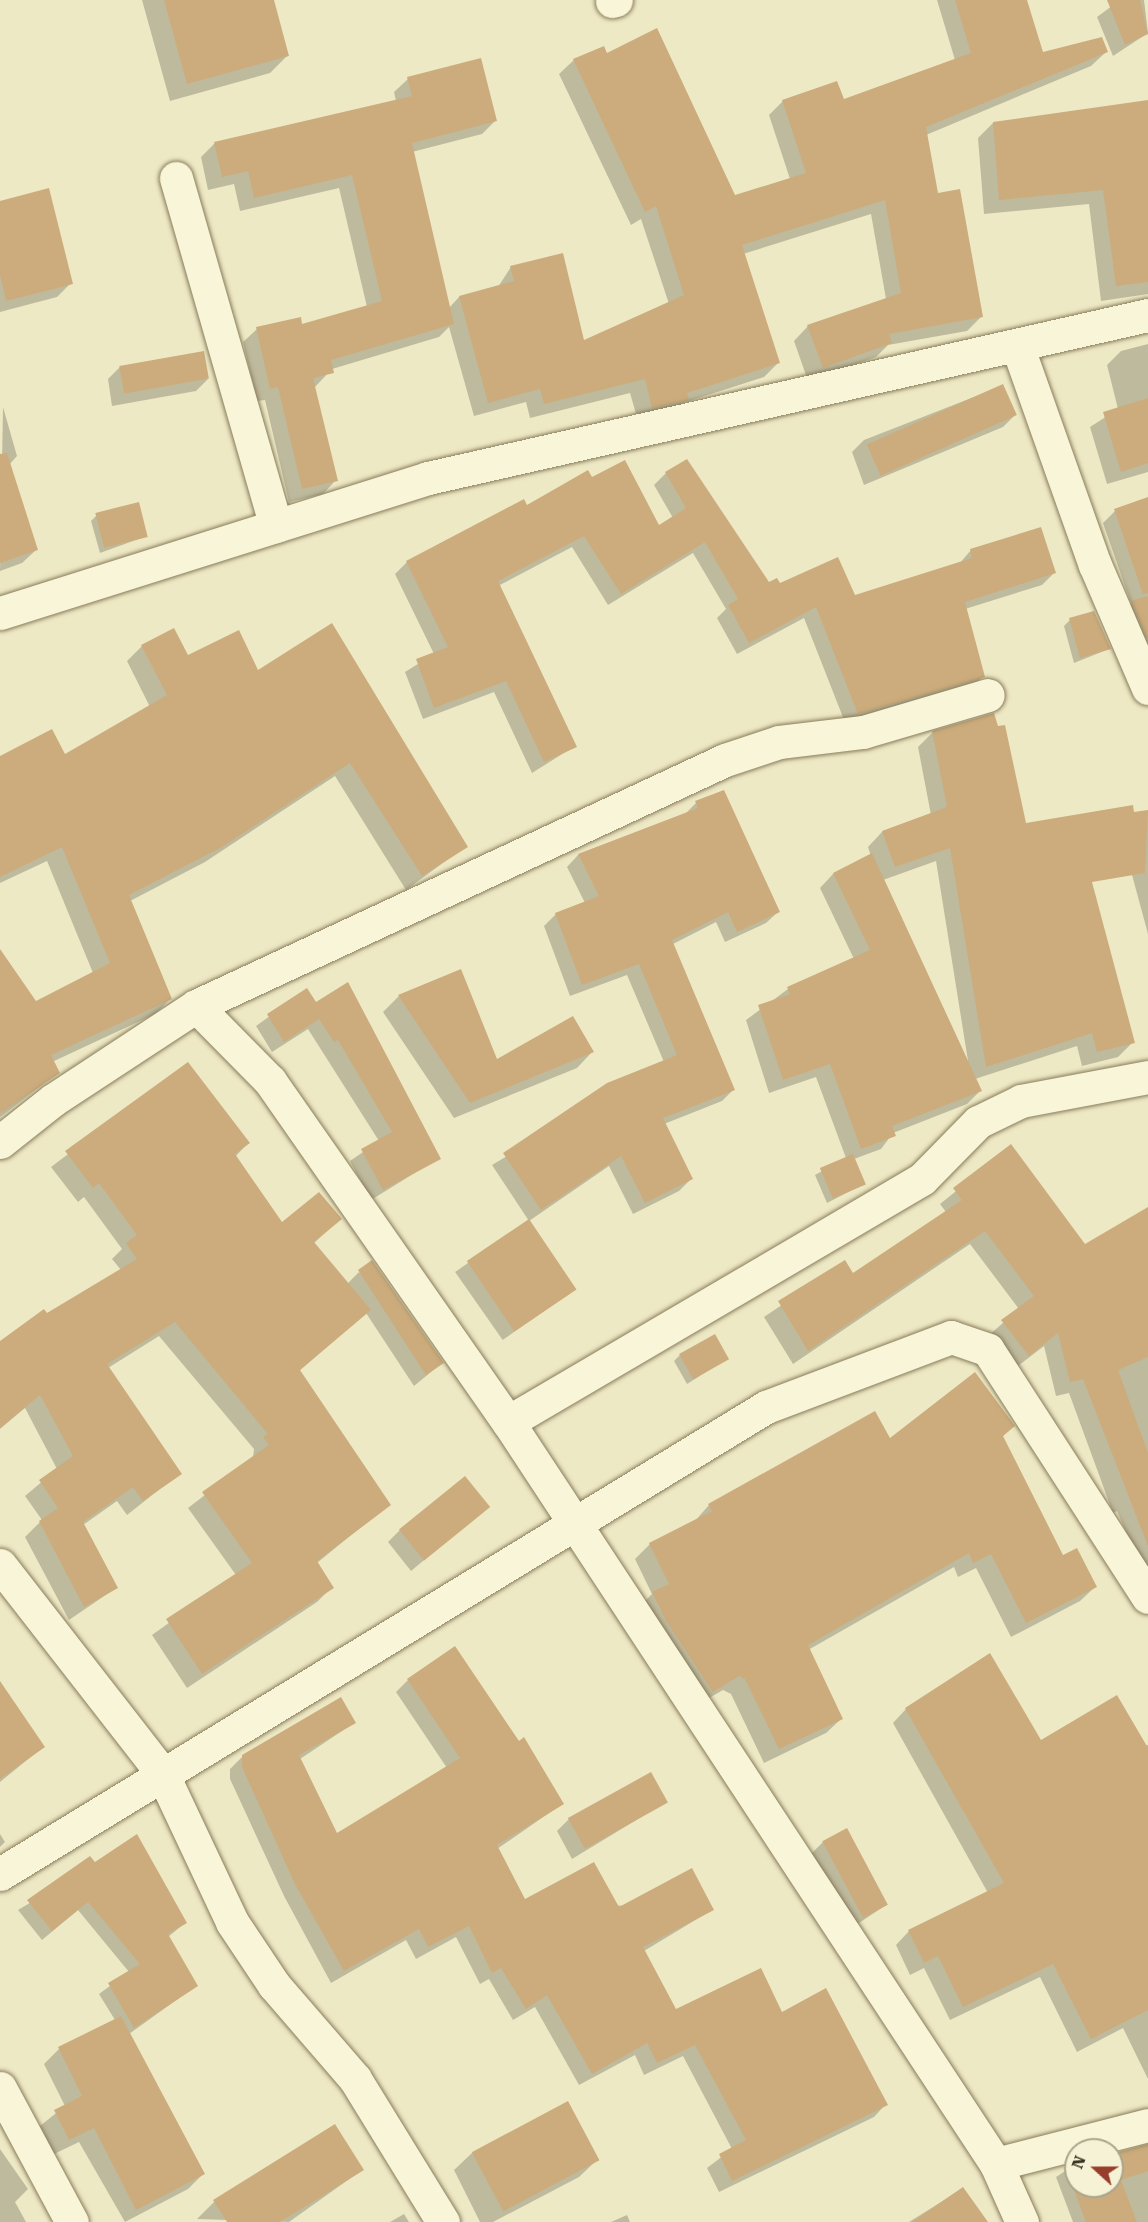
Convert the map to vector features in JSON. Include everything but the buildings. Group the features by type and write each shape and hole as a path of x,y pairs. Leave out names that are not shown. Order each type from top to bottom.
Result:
{"street":[{"path":"176,178 276,526"},
{"path":"0,613 428,478 1018,348 1148,315"},
{"path":"1018,348 1095,565 1148,688"},
{"path":"0,1142 53,1100 196,1006 724,760 779,742 863,732 988,695"},
{"path":"196,1006 270,1081 508,1422 996,2164 1022,2222"},
{"path":"508,1422 922,1179 978,1122 1021,1101 1148,1077"},
{"path":"0,1874 574,1521 766,1407 951,1336 988,1350 1148,1598"},
{"path":"0,1565 162,1773 232,1922 274,1985 355,2079 443,2222"},
{"path":"0,2088 72,2222"},
{"path":"996,2164 1148,2125"}]}
